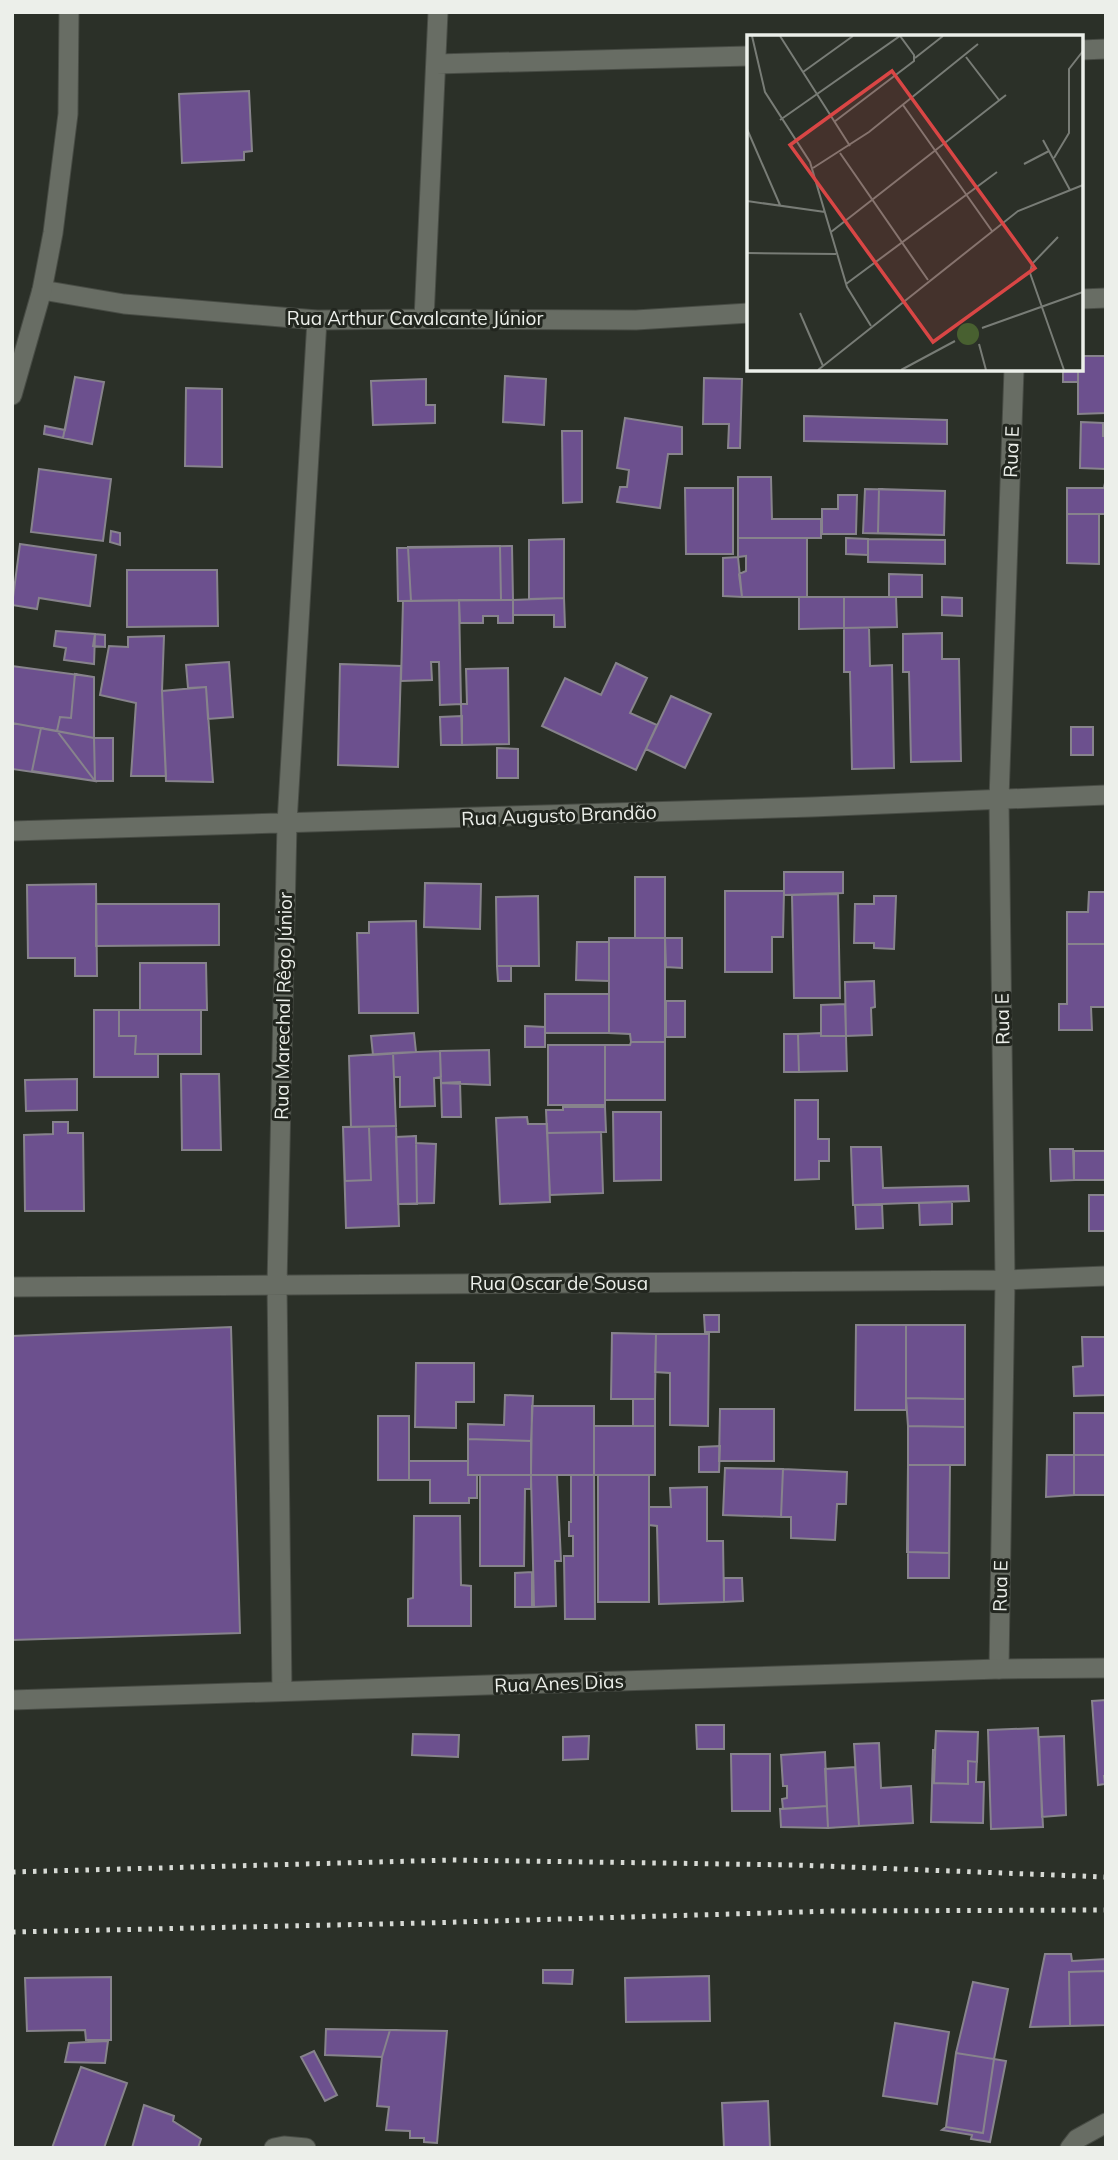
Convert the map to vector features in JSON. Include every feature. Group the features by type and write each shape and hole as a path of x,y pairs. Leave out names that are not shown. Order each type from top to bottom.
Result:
{"street":[{"path":"12,395 42,290 53,233 68,114 69,12"},
{"path":"424,319 438,12"},
{"path":"1083,50 1106,49"},
{"path":"436,64 747,56"},
{"name":"Rua Arthur Cavalcante Júnior","path":"42,290 124,304 317,320 636,320 747,313"},
{"path":"1083,299 1106,298"},
{"name":"Rua Marechal Rêgo Júnior","path":"282,1691 276,1285 287,823 317,320"},
{"name":"Rua E","path":"999,1669 1005,1280 999,799 1014,371"},
{"name":"Rua Augusto Brandão","path":"12,831 799,808 1106,795"},
{"name":"Rua Oscar de Sousa","path":"12,1287 1005,1280 1106,1276"},
{"name":"Rua Anes Dias","path":"12,1700 999,1669 1106,1668"},
{"path":"1070,2148 1077,2139 1106,2123"},
{"path":"274,2148 306,2148"}],"building":[{"path":"249,91 252,151 244,152 244,160 182,163 179,94"},
{"path":"1083,356 1106,356 1106,413 1078,414 1078,371 1083,371"},
{"path":"1063,371 1078,371 1078,382 1063,382"},
{"path":"505,376 546,379 544,425 503,422"},
{"path":"75,377 104,382 92,444 63,438"},
{"path":"75,377 104,382 92,444 44,434 45,426 65,430"},
{"path":"704,378 742,379 740,448 728,448 729,424 703,424"},
{"path":"426,379 426,405 435,405 435,423 373,425 371,381"},
{"path":"186,388 222,389 222,467 185,466"},
{"path":"804,416 947,420 947,444 804,441"},
{"path":"625,418 682,427 682,454 668,454 660,508 617,502 620,487 627,487 629,470 617,468"},
{"path":"1081,422 1103,423 1103,436 1106,436 1106,469 1080,468"},
{"path":"562,431 582,431 582,502 563,503"},
{"path":"39,469 111,479 103,541 31,532"},
{"path":"738,477 771,477 772,519 821,519 821,538 738,538"},
{"path":"1105,483 1106,514 1067,514 1067,488 1104,488"},
{"path":"685,488 733,488 733,554 686,554"},
{"path":"865,489 945,491 944,535 863,533"},
{"path":"879,489 945,491 944,535 878,533"},
{"path":"838,495 857,495 856,534 822,534 822,509 838,509"},
{"path":"1067,514 1099,514 1099,564 1067,563"},
{"path":"111,531 120,533 120,545 110,542"},
{"path":"738,538 807,538 807,597 742,597 739,574 746,571 746,556 738,557"},
{"path":"846,538 868,539 868,555 846,554"},
{"path":"564,539 564,598 529,599 529,540"},
{"path":"868,539 945,540 945,564 868,562"},
{"path":"20,544 96,555 90,606 39,598 37,609 12,605"},
{"path":"500,546 501,600 411,601 408,547"},
{"path":"512,546 513,600 398,601 397,548"},
{"path":"738,557 742,597 723,596 723,558"},
{"path":"127,570 217,570 218,626 127,627"},
{"path":"889,574 922,575 922,597 889,597"},
{"path":"799,597 844,597 844,628 799,629"},
{"path":"844,597 896,597 897,627 844,628"},
{"path":"942,597 962,598 962,616 942,615"},
{"path":"564,598 565,627 554,627 554,615 513,615 513,600"},
{"path":"459,600 513,600 513,623 498,623 498,616 483,616 483,623 460,623"},
{"path":"459,600 461,704 440,705 439,662 431,662 432,680 401,681 403,601"},
{"path":"844,628 869,628 870,666 892,665 894,768 852,769 850,672 844,672"},
{"path":"56,631 95,634 94,664 64,660 66,648 54,646"},
{"path":"942,633 942,659 959,659 961,761 911,762 909,672 903,672 903,634"},
{"path":"95,634 105,635 105,647 93,646"},
{"path":"164,636 162,691 166,776 131,776 136,703 100,695 109,646 128,647 128,637"},
{"path":"229,662 233,717 208,719 206,687 188,688 186,665"},
{"path":"616,663 647,678 630,713 657,725 636,770 542,726 565,678 601,695"},
{"path":"340,664 401,666 398,767 338,765"},
{"path":"12,666 94,677 94,738 12,723"},
{"path":"508,668 509,744 462,745 461,704 467,704 466,669"},
{"path":"75,674 94,677 94,738 57,731 60,717 71,718"},
{"path":"206,687 213,782 166,781 162,691"},
{"path":"671,696 711,714 685,768 646,749"},
{"path":"462,716 462,745 441,745 440,717"},
{"path":"12,723 94,738 95,781 12,769"},
{"path":"1071,727 1093,727 1093,755 1071,755"},
{"path":"41,728 57,731 95,781 32,771"},
{"path":"94,738 113,738 113,781 95,781"},
{"path":"497,748 518,749 518,778 497,778"},
{"path":"784,872 843,872 843,893 784,895"},
{"path":"635,877 665,877 665,938 635,938"},
{"path":"425,883 481,884 480,929 424,927"},
{"path":"96,884 97,976 75,976 75,958 28,958 27,885"},
{"path":"725,891 784,891 783,937 772,937 772,972 725,972"},
{"path":"1089,892 1106,892 1106,944 1067,944 1067,912 1088,912"},
{"path":"838,894 840,998 794,998 792,895"},
{"path":"538,896 539,966 497,966 496,897"},
{"path":"874,896 896,896 894,949 874,948 874,943 854,943 855,904 874,904"},
{"path":"96,904 219,904 219,945 96,946"},
{"path":"416,921 418,1013 359,1013 357,933 369,933 369,922"},
{"path":"609,938 665,938 665,1042 631,1042 630,1034 609,1033"},
{"path":"665,938 682,938 682,968 666,967"},
{"path":"577,942 609,942 609,981 576,980"},
{"path":"1067,944 1106,944 1106,1007 1091,1007 1092,1030 1059,1030 1059,1004 1067,1004"},
{"path":"140,963 206,963 207,1010 140,1010"},
{"path":"497,966 511,966 511,981 498,981"},
{"path":"874,981 872,1035 846,1036 845,982"},
{"path":"545,994 609,994 609,1033 545,1033"},
{"path":"666,1001 685,1001 685,1037 666,1037"},
{"path":"845,1004 846,1036 821,1036 821,1005"},
{"path":"94,1010 201,1010 201,1054 158,1054 158,1077 94,1077"},
{"path":"119,1010 201,1010 201,1054 135,1054 136,1036 119,1036"},
{"path":"525,1026 545,1027 545,1047 525,1047"},
{"path":"414,1033 416,1052 373,1055 371,1036"},
{"path":"821,1033 821,1036 846,1036 847,1071 799,1072 798,1034"},
{"path":"784,1034 798,1034 799,1072 784,1072"},
{"path":"631,1042 665,1042 665,1100 605,1100 605,1045 630,1045"},
{"path":"548,1045 605,1045 605,1105 548,1105"},
{"path":"489,1050 490,1085 441,1083 440,1051"},
{"path":"440,1051 441,1077 434,1078 435,1106 400,1107 400,1077 394,1077 393,1053"},
{"path":"393,1053 396,1126 351,1127 349,1056"},
{"path":"181,1074 219,1074 221,1150 182,1150"},
{"path":"77,1079 77,1110 26,1111 25,1080"},
{"path":"460,1082 461,1117 442,1117 441,1083"},
{"path":"795,1100 818,1100 818,1139 829,1139 829,1161 819,1161 819,1179 795,1180"},
{"path":"563,1107 605,1107 606,1132 547,1133 546,1110 563,1110"},
{"path":"613,1112 661,1112 661,1180 614,1181"},
{"path":"527,1117 528,1124 547,1124 550,1202 500,1204 496,1118"},
{"path":"53,1122 68,1122 68,1133 83,1133 84,1211 25,1211 24,1135 53,1134"},
{"path":"396,1126 399,1226 346,1228 343,1127"},
{"path":"343,1127 369,1127 371,1180 345,1181"},
{"path":"601,1132 603,1193 550,1195 547,1133"},
{"path":"416,1136 417,1204 398,1204 396,1137"},
{"path":"416,1136 416,1143 436,1144 434,1203 398,1204 396,1137"},
{"path":"851,1147 881,1147 883,1188 968,1186 969,1201 853,1205"},
{"path":"1050,1149 1073,1149 1074,1180 1051,1181"},
{"path":"1074,1151 1106,1151 1106,1180 1074,1180"},
{"path":"1089,1195 1106,1195 1106,1231 1089,1231"},
{"path":"952,1202 952,1224 920,1225 919,1203"},
{"path":"882,1204 883,1228 856,1229 855,1205"},
{"path":"704,1315 719,1315 719,1332 705,1332"},
{"path":"856,1325 906,1325 906,1410 855,1410"},
{"path":"906,1325 965,1325 965,1399 906,1398"},
{"path":"231,1327 240,1633 12,1640 12,1336"},
{"path":"612,1333 656,1334 655,1399 611,1399"},
{"path":"656,1334 709,1334 708,1426 670,1425 670,1373 655,1372"},
{"path":"1082,1337 1106,1337 1106,1395 1074,1396 1073,1367 1083,1366"},
{"path":"416,1363 474,1363 474,1402 456,1402 456,1428 415,1427"},
{"path":"505,1395 533,1396 531,1441 468,1439 468,1424 504,1425"},
{"path":"906,1398 965,1399 965,1427 908,1426"},
{"path":"633,1399 655,1399 655,1426 633,1426"},
{"path":"532,1406 594,1406 594,1475 531,1475"},
{"path":"720,1409 774,1409 774,1461 719,1461"},
{"path":"1074,1413 1106,1413 1106,1455 1074,1455"},
{"path":"378,1416 409,1416 409,1480 378,1480"},
{"path":"594,1426 655,1426 655,1475 594,1475"},
{"path":"908,1426 965,1427 965,1465 908,1465"},
{"path":"468,1439 531,1441 531,1475 468,1475"},
{"path":"720,1446 719,1472 699,1472 699,1447"},
{"path":"1047,1455 1074,1455 1074,1495 1046,1497"},
{"path":"1074,1455 1106,1455 1106,1495 1074,1495"},
{"path":"409,1461 468,1461 468,1475 477,1475 477,1498 469,1498 469,1503 430,1503 430,1480 409,1480"},
{"path":"908,1465 950,1465 949,1553 907,1552"},
{"path":"908,1465 950,1465 949,1578 908,1578"},
{"path":"725,1468 783,1469 781,1517 723,1515"},
{"path":"783,1469 847,1472 846,1504 837,1504 835,1540 791,1538 791,1517 781,1517"},
{"path":"480,1475 531,1475 531,1489 525,1489 524,1566 480,1566"},
{"path":"531,1475 557,1475 561,1561 555,1561 556,1606 534,1607"},
{"path":"571,1475 594,1475 595,1619 565,1619 564,1556 573,1556 573,1536 569,1536"},
{"path":"598,1475 649,1475 649,1602 598,1602"},
{"path":"707,1487 707,1541 723,1541 724,1602 659,1604 657,1526 649,1525 649,1507 671,1507 670,1488"},
{"path":"414,1516 460,1516 461,1585 471,1586 471,1626 408,1626 408,1599 413,1598"},
{"path":"532,1572 532,1607 515,1607 515,1573"},
{"path":"724,1578 742,1578 743,1601 724,1602"},
{"path":"1106,1700 1106,1776 1105,1784 1098,1785 1092,1701"},
{"path":"696,1725 724,1725 724,1749 697,1749"},
{"path":"1038,1728 1043,1827 991,1829 988,1730"},
{"path":"936,1731 978,1732 977,1762 968,1761 968,1784 934,1783"},
{"path":"936,1731 978,1732 976,1782 984,1782 983,1823 931,1822"},
{"path":"413,1734 459,1735 458,1757 412,1755"},
{"path":"589,1736 588,1759 563,1760 563,1737"},
{"path":"1064,1736 1066,1815 1042,1817 1039,1737"},
{"path":"879,1743 881,1788 911,1786 913,1823 859,1826 854,1744"},
{"path":"825,1752 827,1806 783,1809 782,1799 787,1798 787,1786 783,1786 781,1755"},
{"path":"731,1754 770,1754 770,1811 732,1811"},
{"path":"855,1767 859,1826 828,1828 825,1769"},
{"path":"827,1806 828,1828 781,1827 780,1809"},
{"path":"1045,1954 1071,1954 1072,1961 1106,1959 1106,2025 1030,2027"},
{"path":"543,1970 573,1970 572,1984 543,1983"},
{"path":"1106,1971 1106,2025 1070,2026 1069,1972"},
{"path":"709,1976 710,2021 626,2022 625,1978"},
{"path":"111,1977 111,2040 86,2040 85,2030 27,2031 25,1978"},
{"path":"973,1982 1008,1989 983,2133 946,2127 956,2053"},
{"path":"895,2023 949,2032 937,2104 883,2096"},
{"path":"326,2029 447,2031 437,2143 424,2142 424,2138 410,2138 410,2131 386,2130 389,2107 377,2106 382,2057 325,2055"},
{"path":"390,2030 447,2031 437,2143 424,2142 424,2138 410,2138 410,2131 386,2130 389,2107 377,2106 382,2057"},
{"path":"108,2041 105,2063 65,2062 69,2043"},
{"path":"314,2051 337,2095 325,2101 301,2057"},
{"path":"956,2053 994,2059 983,2133 946,2127"},
{"path":"994,2059 1006,2061 990,2142 971,2139 972,2135 942,2130 946,2127 983,2133"},
{"path":"81,2067 127,2083 104,2148 52,2148"},
{"path":"768,2101 770,2148 724,2148 722,2103"},
{"path":"144,2105 174,2116 173,2121 201,2139 198,2148 132,2148"}],"railway":[{"path":"12,1872 451,1860 796,1865 1106,1877"},
{"path":"12,1932 834,1911 1106,1910"}]}
